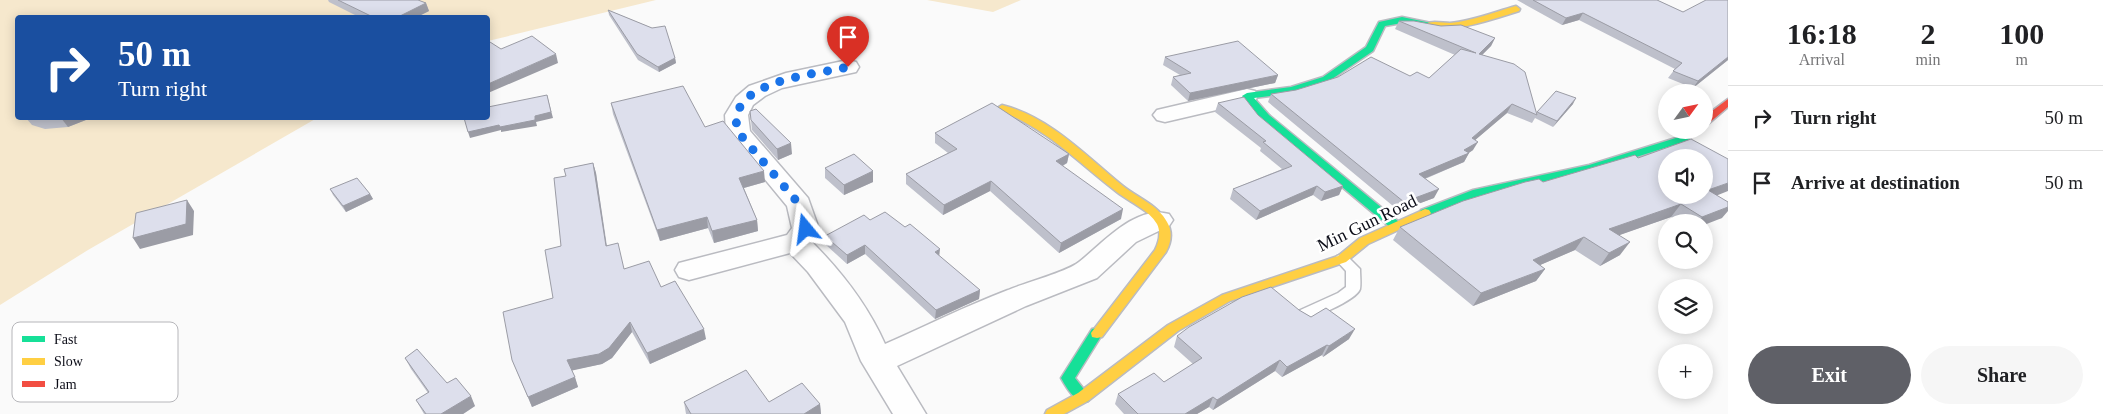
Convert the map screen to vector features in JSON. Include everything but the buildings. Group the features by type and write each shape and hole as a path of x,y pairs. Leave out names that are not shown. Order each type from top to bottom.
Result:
{"street":[{"path":"1165,115 1247,96 1292,90 1326,79 1370,49 1382,24 1390,20 1404,19 1436,26 1470,22 1516,9"},
{"path":"689,270 796,242 806,229 799,204 738,132 734,120 741,103 760,87 848,67"},
{"path":"1247,96 1265,116 1395,225"},
{"path":"1713,114 1728,102"},
{"path":"1002,108 1022,115 1063,140 1120,190 1160,220 1166,233 1166,242 1144,274 1078,359 1068,378 1083,397"},
{"name":"Min Gun Road","path":"1052,414 1083,397 1173,328 1226,298 1342,259 1364,241 1395,225 1477,193 1590,168 1674,139"},
{"path":"1694,139 1704,149"},
{"path":"877,361 1016,298 1087,271 1126,235 1160,220"},
{"path":"796,242 818,265 858,317 877,361 910,414"}],"lane":[{"path":"1301,316 1343,297 1353,289 1353,269 1342,259"}],"shaded area":[{"path":"0,0 656,0 490,41 490,15 15,15 15,120 314,120 88,250 0,305"},
{"path":"927,0 1021,0 993,12"}],"traffic: fast":[{"path":"1395,225 1265,117 1247,96 1292,90 1326,79 1370,49 1382,24 1402,20 1428,25"},
{"path":"1425,213 1477,193 1591,168 1683,139"},
{"path":"1083,397 1068,378 1097,333"}],"traffic: slow":[{"path":"1428,25 1461,24 1516,9"},
{"path":"1002,108 1050,132 1121,190 1148,209 1162,223 1165,238 1160,252 1097,333"},
{"path":"1052,414 1083,397 1173,328 1226,298 1342,259 1364,241 1425,213"}],"traffic: jam":[{"path":"1713,114 1728,102"}],"route":[{"path":"806,229 799,204 738,132 734,120 741,103 760,87 848,67"}]}
